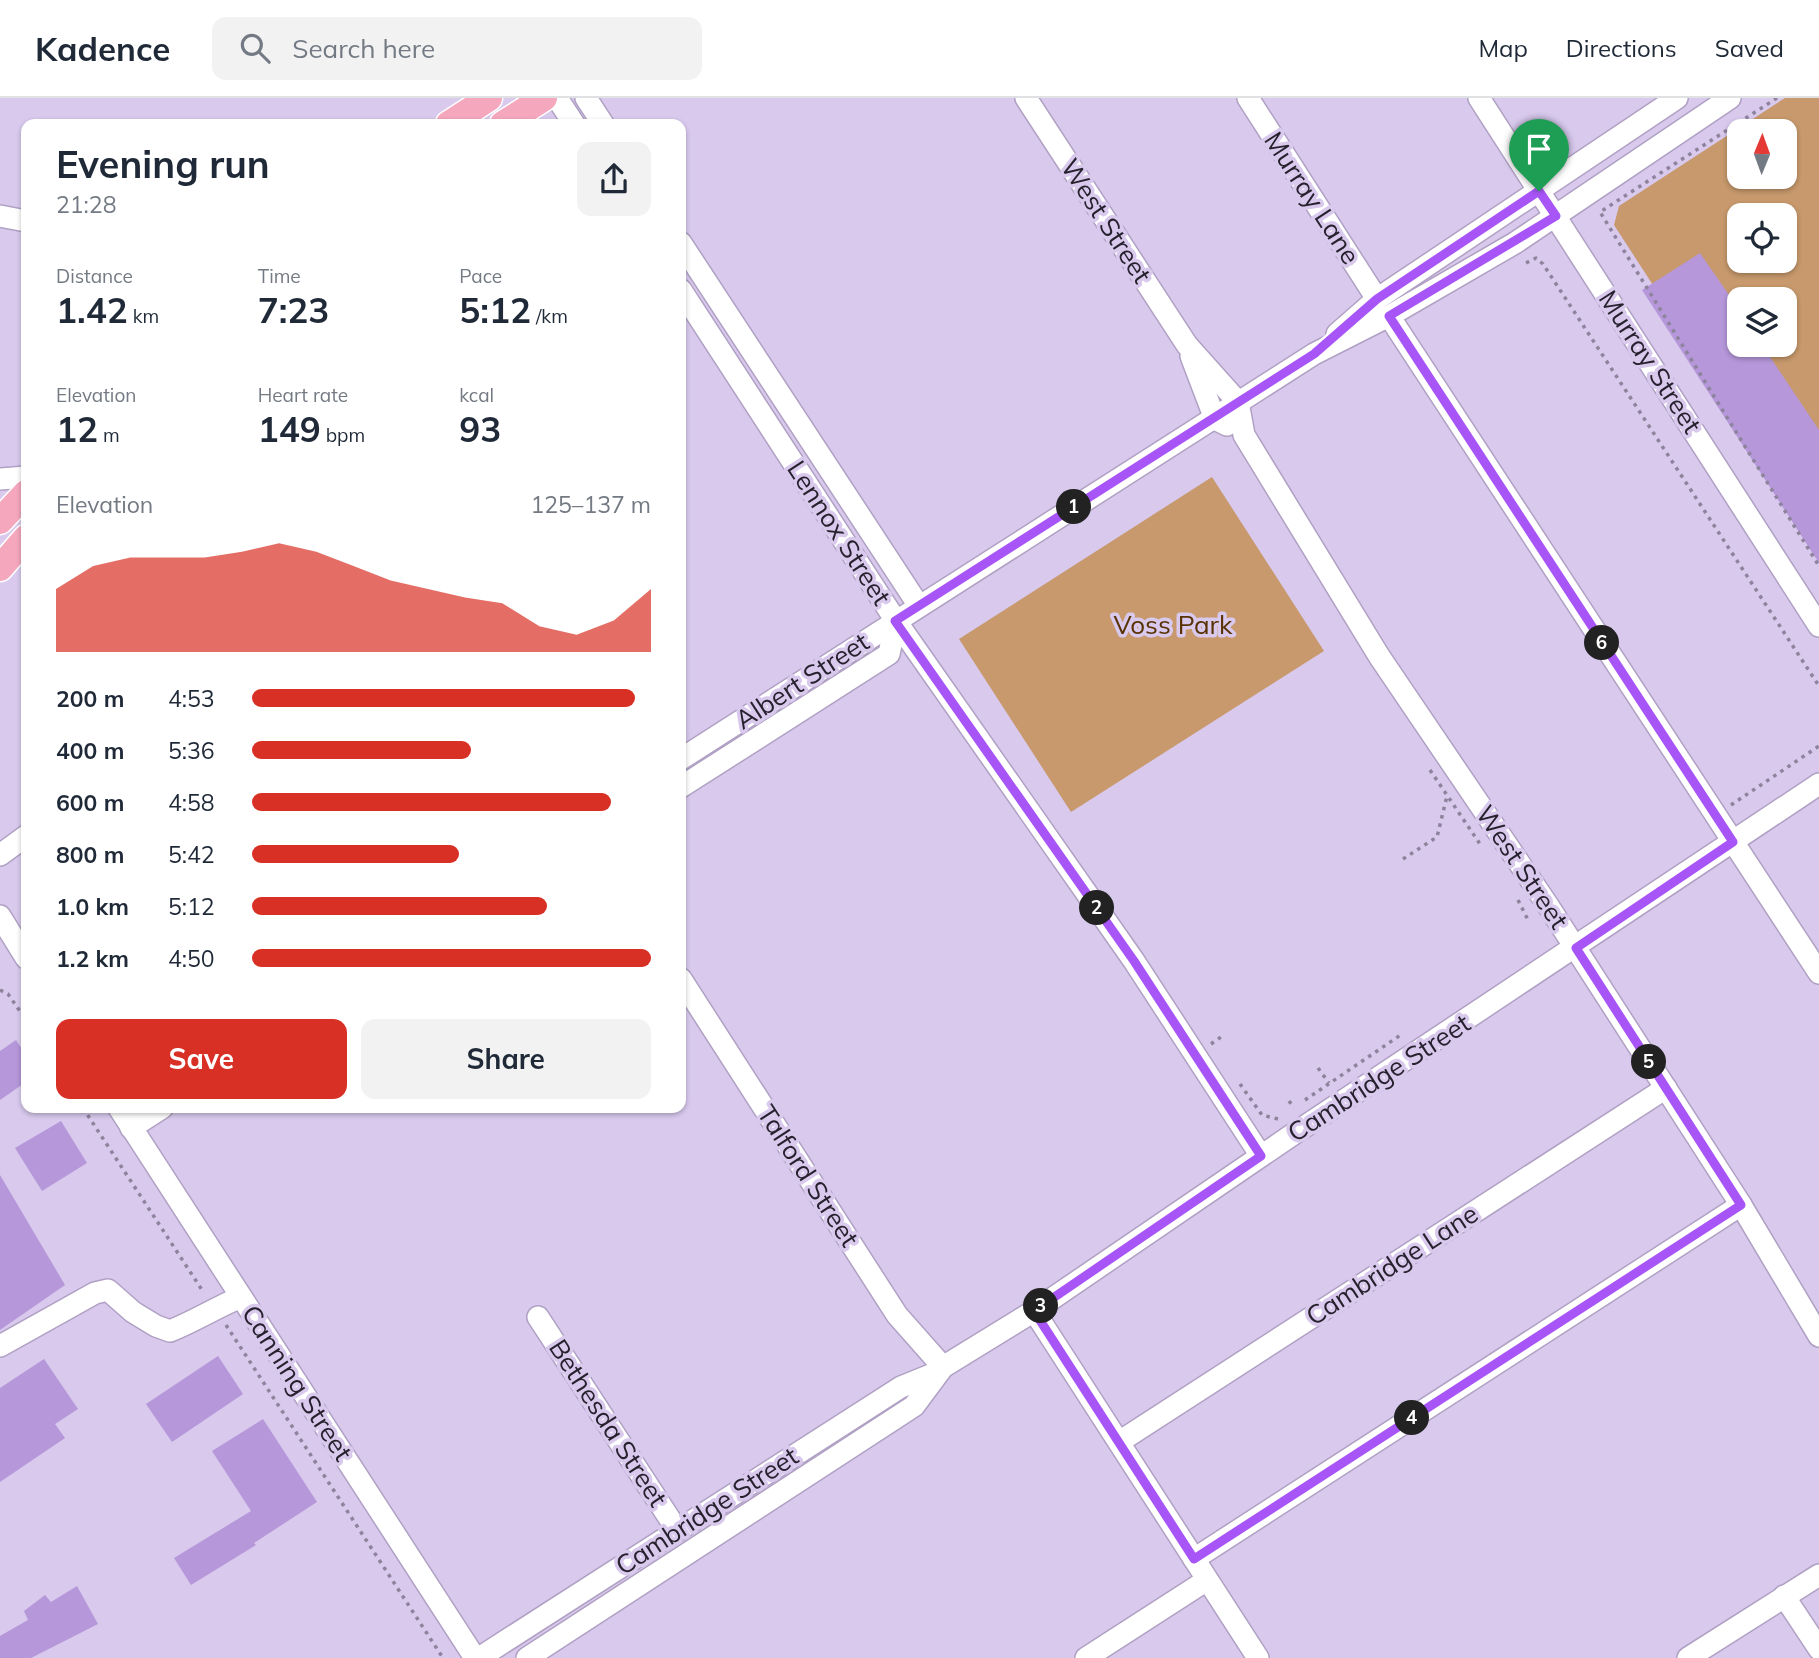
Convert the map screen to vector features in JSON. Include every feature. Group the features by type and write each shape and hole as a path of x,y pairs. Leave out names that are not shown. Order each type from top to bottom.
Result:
{"main road":[{"path":"457,119 489,98"},
{"path":"511,119 544,98"},
{"path":"8,517 21,500"},
{"path":"0,568 21,544"}],"street":[{"path":"556,98 570,119"},
{"path":"586,98 600,119"},
{"name":"West Street","path":"1026,98 1187,345 1238,402 1244,435 1379,656 1576,948 1741,1205 1819,1336"},
{"name":"Murray Lane","path":"1248,98 1819,973"},
{"name":"Murray Street","path":"1479,98 1819,626"},
{"name":"Albert Street","path":"686,756 1314,354 1383,308 1539,191 1677,98"},
{"name":"Albert Street","path":"1383,308 1556,216 1590,190 1730,98"},
{"path":"0,216 21,220"},
{"name":"Lennox Street","path":"686,251 919,606"},
{"name":"Lennox Street","path":"686,298 895,621 1134,961 1261,1156"},
{"name":"West Street","path":"1187,345 1215,419 1244,435"},
{"path":"0,479 21,477"},
{"path":"686,783 889,654 895,621"},
{"name":"Cambridge Street","path":"477,1658 901,1387 941,1369 1034,1311 1261,1156 1819,784"},
{"path":"0,855 21,840"},
{"path":"0,916 21,950"},
{"name":"Talford Street","path":"686,986 897,1315 941,1369"},
{"name":"Cambridge Lane","path":"1119,1442 1666,1088"},
{"name":"Canning Street","path":"122,1113 477,1658"},
{"path":"131,1128 154,1113"},
{"path":"1194,1559 1741,1205"},
{"path":"0,1346 95,1293 108,1290 133,1312 170,1331 241,1297"},
{"path":"1034,1311 1258,1658"},
{"name":"Bethesda Street","path":"538,1317 677,1530"},
{"name":"Cambridge Street","path":"527,1658 914,1406 941,1369"},
{"path":"1688,1658 1819,1575"},
{"path":"1086,1658 1207,1580"},
{"path":"1784,1596 1819,1649"}],"path":[{"path":"1777,98 1600,212 1819,566"},
{"path":"1547,156 1562,149"},
{"path":"1526,263 1536,258 1543,264 1819,686"},
{"path":"1715,816 1819,746"},
{"path":"1404,859 1437,837 1447,796"},
{"path":"0,990 8,994 21,1013"},
{"path":"1233,1074 1262,1115 1277,1119 1402,1034"},
{"path":"1212,1043 1219,1054"},
{"path":"1318,1068 1329,1083"},
{"path":"1289,1101 1294,1108"},
{"path":"86,1113 443,1658"}],"green space":[{"path":"1785,98 1819,98 1819,541 1614,225 1619,206 1727,136 1727,189 1797,189 1797,119 1753,119"},
{"name":"Voss Park","path":"1212,477 1324,651 1071,812 959,639"}],"building":[{"path":"1700,253 1727,292 1727,357 1770,357 1819,430 1819,563 1642,290"},
{"path":"16,1040 21,1048 21,1085 0,1100 0,1051"},
{"path":"61,1121 87,1163 42,1191 15,1148"},
{"path":"0,1175 65,1285 0,1330"},
{"path":"218,1356 243,1394 172,1442 146,1404"},
{"path":"44,1359 78,1409 55,1424 65,1438 0,1482 0,1388"},
{"path":"263,1419 317,1502 254,1543 256,1545 191,1585 174,1558 251,1511 212,1451"},
{"path":"77,1586 98,1624 31,1658 0,1658 0,1636 28,1620 24,1611 45,1595 51,1602"}],"route":[{"path":"1539,191 1556,216 1515,243 1389,316 1733,842 1576,948 1741,1205 1194,1559 1034,1311 1261,1156 1134,961 895,621 1314,354 1377,299 1539,191"}]}
